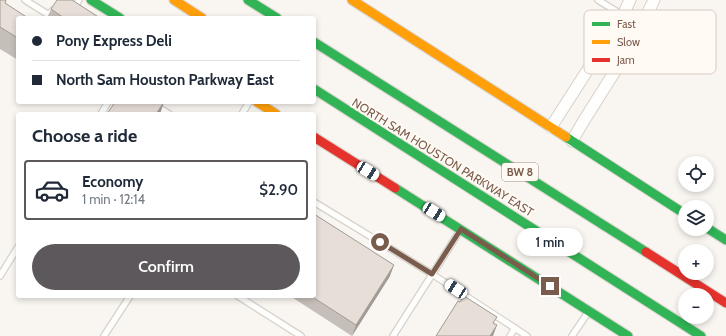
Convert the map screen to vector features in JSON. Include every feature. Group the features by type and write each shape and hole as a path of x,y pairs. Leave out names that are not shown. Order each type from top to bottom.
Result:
{"main road":[{"path":"92,0 117,16"},
{"path":"174,0 199,16"},
{"path":"248,0 274,16"},
{"path":"352,0 678,209"},
{"name":"BW 8","path":"316,43 726,303"},
{"name":"NORTH SAM HOUSTON PARKWAY EAST","path":"316,90 701,336"},
{"path":"260,104 273,112"},
{"path":"316,138 628,336"},
{"path":"714,232 726,240"}],"street":[{"path":"625,10 630,0"},
{"path":"650,10 654,0"},
{"path":"551,127 585,74"},
{"path":"572,141 613,74"}],"lane":[{"path":"25,0 49,15 53,10 60,10 69,16 79,0"},
{"path":"598,0 615,10"},
{"path":"153,104 166,112"},
{"path":"316,203 432,274 527,336"},
{"path":"393,336 461,229"},
{"path":"0,276 16,250"},
{"path":"104,336 129,298"},
{"path":"241,298 301,336"},
{"path":"572,336 589,310"},
{"path":"510,336 515,328"}],"building":[{"path":"0,0 6,0 5,3 25,16 16,16 16,37 0,27"},
{"path":"57,0 72,0 97,16 61,16 51,9"},
{"path":"114,104 163,104 157,112 108,112"},
{"path":"316,215 394,265 356,325 314,298 316,298"},
{"path":"464,296 497,317 493,323 497,325 490,336 436,336 458,301 460,302"}],"traffic: fast":[{"path":"91,0 117,16"},
{"path":"248,0 274,16"},
{"path":"316,43 646,252"},
{"path":"316,90 701,336"},
{"path":"566,137 678,209"},
{"path":"395,188 628,336"},
{"path":"714,232 726,240"}],"traffic: slow":[{"path":"174,0 199,16"},
{"path":"352,0 566,137"},
{"path":"260,104 273,112"}],"traffic: jam":[{"path":"316,138 395,188"},
{"path":"646,252 726,303"}],"route":[{"path":"380,242 432,274 461,229 550,286"}]}
